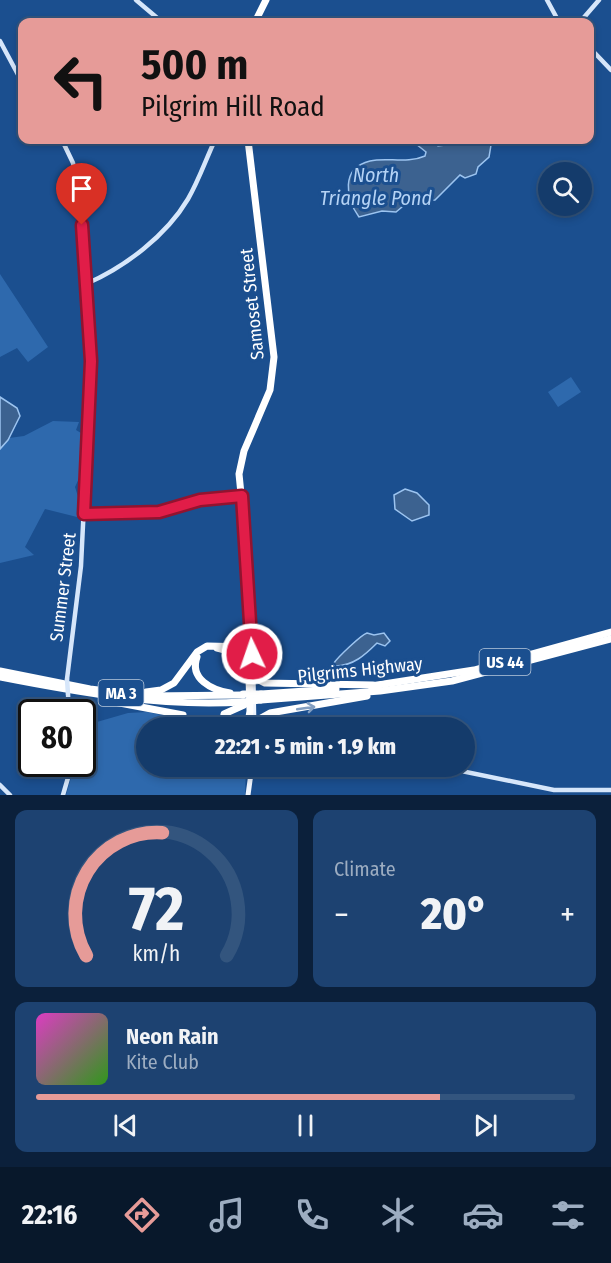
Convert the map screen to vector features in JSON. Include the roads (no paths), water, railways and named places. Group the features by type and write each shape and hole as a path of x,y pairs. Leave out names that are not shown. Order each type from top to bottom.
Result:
{"highway":[{"path":"258,18 268,0"},
{"name":"Samoset Street","path":"249,144 274,360 270,390 242,460 239,485 247,553 249,679 245,701 249,717"},
{"name":"Samoset Street","path":"248,616 246,627 252,671"},
{"path":"226,646 239,641 246,627"},
{"name":"Pilgrims Highway","path":"261,699 454,674 611,632"},
{"name":"Pilgrims Highway","path":"261,699 400,689 481,675 611,639"},
{"path":"90,689 136,692 161,690 180,677 200,650 210,645 249,646"},
{"name":"US 44","path":"249,679 242,663 225,650 208,648 196,658 196,670 204,683 245,701 261,699"},
{"name":"MA 3","path":"0,671 90,689 165,697 245,701"},
{"path":"252,671 257,680 265,683 373,685"},
{"name":"MA 3","path":"0,676 70,693 170,703 245,701"},
{"name":"US 44","path":"262,717 270,712 332,704 400,689"},
{"path":"70,693 116,704 156,708 183,715"},
{"path":"224,717 224,714 245,701 261,699"}],"main road":[{"path":"136,0 157,18"},
{"path":"547,0 557,18"},
{"path":"583,18 599,0"},
{"path":"0,41 18,75"},
{"path":"594,52 611,70"},
{"name":"Summer Street","path":"64,144 73,163 78,182 91,368 81,566 67,679 70,699"},
{"path":"86,284 120,267 172,220 194,188 212,144"},
{"path":"84,514 159,512 200,500 242,496"},
{"name":"Samoset Street","path":"252,671 252,717"},
{"path":"475,774 554,790 611,790"},
{"path":"63,795 68,777"},
{"path":"248,795 249,777"},
{"path":"0,786 10,795"}],"water":[{"name":"North Triangle Pond","path":"416,144 437,144 438,146 492,144 489,157 478,167 476,174 465,178 460,175 435,200 408,202 396,212 382,211 359,217 351,202 348,185 354,170 370,161 411,160 425,156 426,152"},
{"path":"0,397 17,408 20,416 8,440 0,449"},
{"path":"405,489 417,493 429,505 429,515 412,521 395,509 394,495"},
{"path":"367,633 374,635 384,633 390,641 385,646 377,643 353,662 335,666 334,663 340,656"}]}
